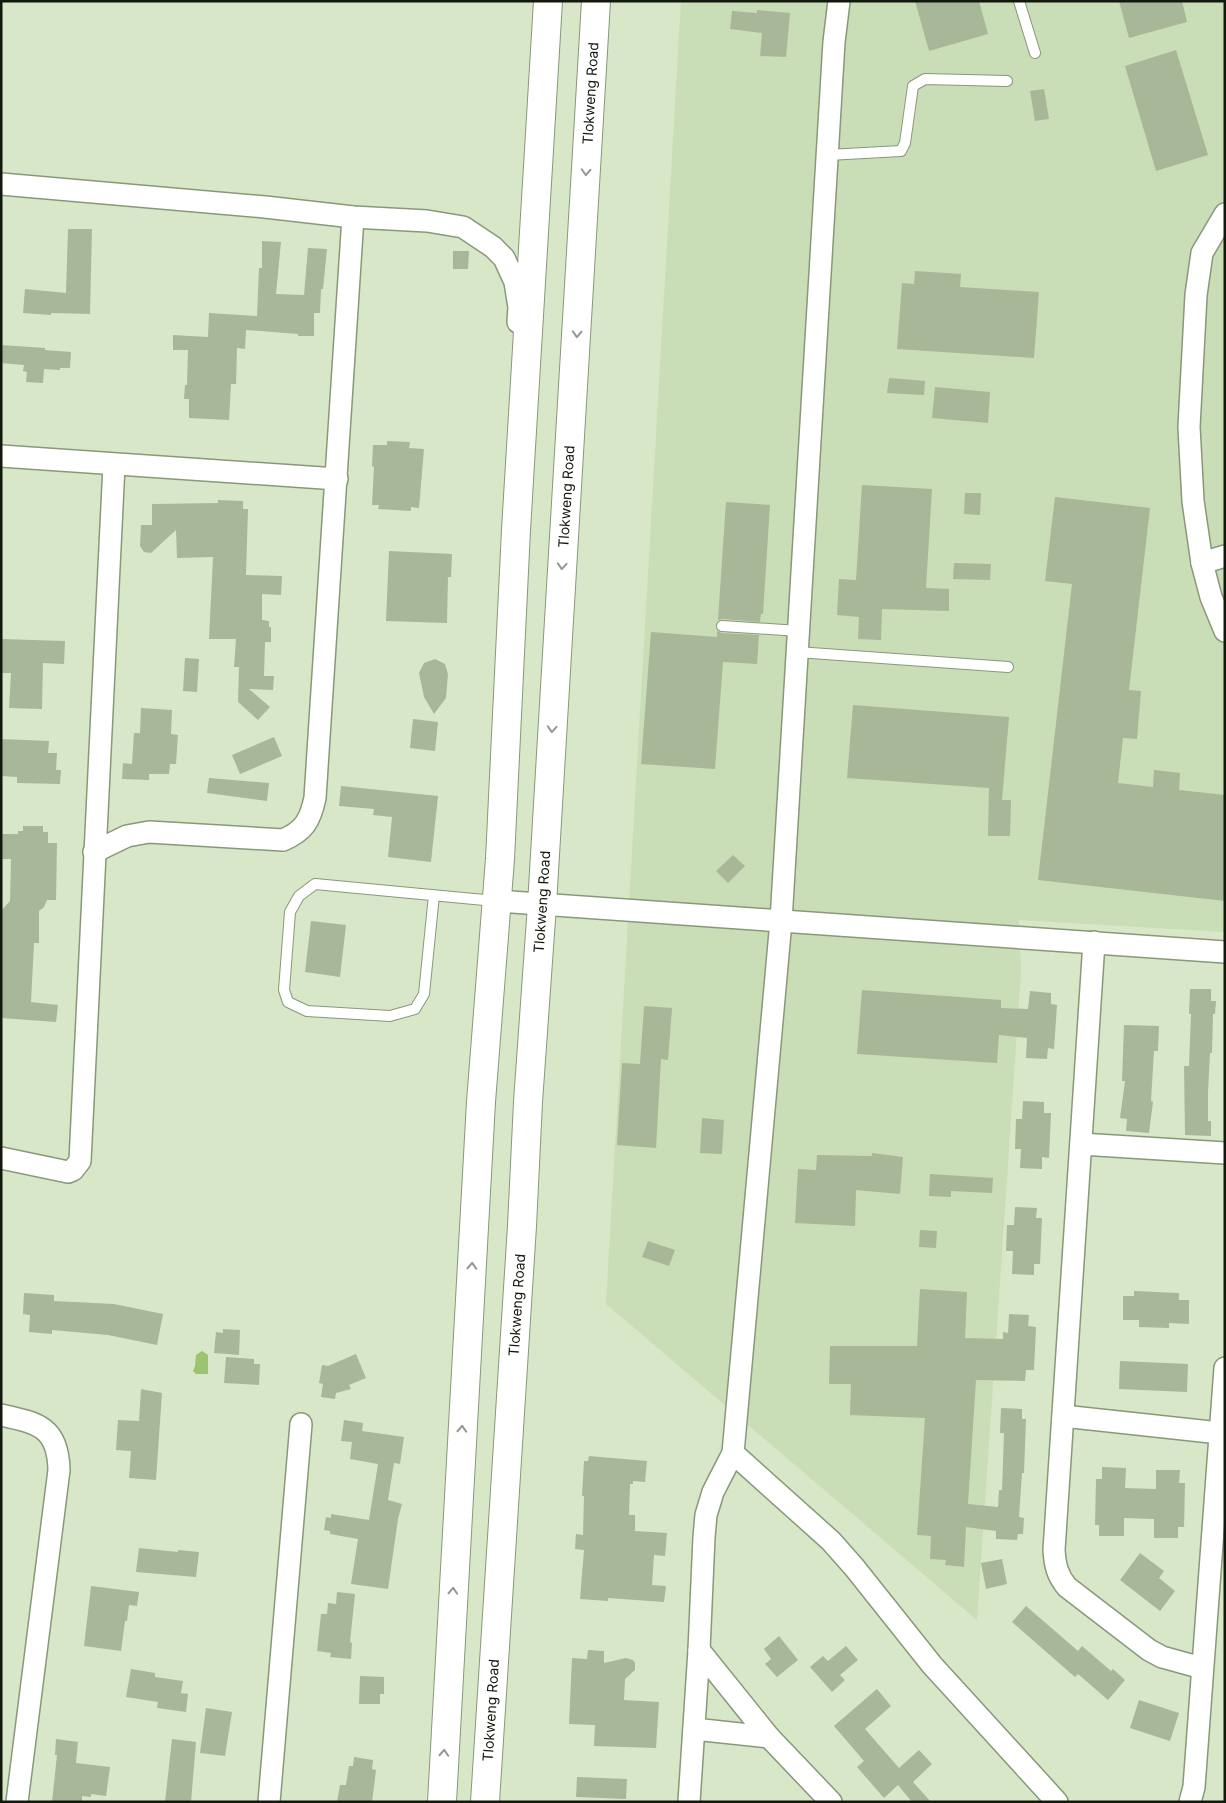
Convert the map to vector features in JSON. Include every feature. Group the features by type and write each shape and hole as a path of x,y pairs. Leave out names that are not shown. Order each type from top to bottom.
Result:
{"main road":[{"path":"442,1802 480,1121 500,850 516,530 548,1"},
{"name":"Tlokweng Road","path":"485,1802 521,1246 528,1102 542,905 596,1"}],"street":[{"path":"689,1802 706,1515 713,1492 733,1453 781,921 834,42 839,1"},
{"path":"1,184 246,205 353,217 427,221 463,227 474,232 504,258 514,282 519,307 513,418 512,505 516,530"},
{"path":"1225,214 1202,253 1196,295 1189,427 1193,502 1202,563 1211,597 1225,631"},
{"path":"94,852 127,836 140,832 282,840 295,835 305,825 312,812 315,798 337,479 353,217"},
{"path":"1,456 337,479"},
{"path":"1,1158 68,1172 73,1170 80,1161 114,465"},
{"path":"1202,563 1225,556"},
{"path":"496,901 1225,952"},
{"path":"1094,942 1054,1550 1055,1566 1060,1578 1075,1594 1149,1650 1168,1659 1202,1668"},
{"path":"1081,1144 1225,1153"},
{"path":"1190,1802 1194,1787 1225,1368"},
{"path":"1,1415 32,1422 45,1430 54,1442 58,1456 58,1470 17,1802"},
{"path":"1063,1416 1220,1433"},
{"path":"269,1802 301,1424"},
{"path":"733,1453 831,1541 864,1579 932,1665 1057,1802"},
{"path":"699,1650 769,1737 831,1802"},
{"path":"694,1729 769,1737"}],"lane":[{"path":"1019,1 1035,53"},
{"path":"828,155 901,151 905,143 913,86 919,81 925,79 1007,81"},
{"path":"722,626 799,631"},
{"path":"797,652 1008,667"},
{"path":"434,895 424,994 415,1009 390,1016 316,1012 306,1011 288,1002 284,990 290,912 299,896 315,884 434,895 496,901"}],"shaded area":[{"path":"681,1 1225,1 1225,932 1019,920 1021,972 977,1620 606,1304"},
{"path":"202,1351 208,1355 208,1374 196,1374 193,1371 196,1355"}],"building":[{"path":"915,1 979,1 988,34 929,51"},
{"path":"1119,1 1182,1 1187,22 1129,38"},
{"path":"757,10 790,13 786,57 760,56 762,33 730,29 732,11 757,13"},
{"path":"1176,50 1208,155 1156,171 1125,66"},
{"path":"1044,89 1049,119 1035,121 1030,91"},
{"path":"68,229 92,229 90,314 51,313 51,315 23,313 25,289 66,293"},
{"path":"262,241 281,242 276,294 304,295 308,248 327,249 323,289 321,289 320,313 314,313 314,336 246,330 245,349 237,348 236,384 231,384 229,420 189,418 189,399 184,399 185,385 187,385 188,350 173,350 173,335 208,337 209,313 257,316 259,268 262,268"},
{"path":"453,251 469,251 468,269 453,269"},
{"path":"915,271 961,274 960,287 1039,292 1034,358 897,349 902,283 914,284"},
{"path":"1,345 71,352 70,368 60,368 60,370 44,369 43,383 26,382 27,372 23,371 24,365 1,363"},
{"path":"889,378 925,381 924,395 887,393"},
{"path":"935,387 990,392 988,423 932,418"},
{"path":"387,441 410,442 409,448 424,449 419,508 411,507 411,511 378,509 379,505 372,505 373,445 387,445"},
{"path":"862,485 932,489 926,588 949,589 949,611 882,609 881,640 858,639 859,617 837,615 839,579 856,580"},
{"path":"965,493 981,493 980,515 964,514"},
{"path":"1055,497 1150,508 1129,690 1141,691 1137,739 1123,738 1118,783 1153,787 1154,770 1180,773 1179,790 1225,795 1225,901 1038,880 1072,584 1045,581"},
{"path":"218,500 243,501 243,509 248,509 246,575 282,576 281,595 262,594 262,620 269,621 269,627 271,627 271,642 265,642 264,676 274,676 273,690 249,689 270,707 258,720 238,702 239,667 234,667 236,639 209,639 213,557 177,558 176,530 151,553 144,552 140,546 141,525 152,525 152,504 218,503"},
{"path":"726,502 770,505 763,614 761,614 760,622 718,620"},
{"path":"389,551 452,554 451,577 448,577 447,623 386,621"},
{"path":"954,563 991,564 990,580 953,579"},
{"path":"717,631 722,633 759,635 757,664 723,662 715,769 641,764 651,632 717,637"},
{"path":"1,639 65,641 64,664 43,663 42,709 9,708 11,673 1,673"},
{"path":"185,658 199,659 197,692 183,691"},
{"path":"435,659 445,664 448,674 446,698 434,714 424,697 419,673 424,663"},
{"path":"853,705 1009,717 1002,800 1011,800 1010,836 988,836 989,788 847,778"},
{"path":"141,708 172,710 171,734 178,735 176,764 170,764 169,774 149,774 149,780 122,779 123,763 132,764 134,733 140,733"},
{"path":"413,719 438,722 435,751 410,748"},
{"path":"274,737 282,756 240,774 232,755"},
{"path":"1,739 49,741 48,753 57,753 56,770 61,770 60,784 17,783 17,777 1,776"},
{"path":"209,778 269,783 267,801 207,793"},
{"path":"341,786 438,796 431,862 388,857 392,817 373,815 374,809 339,806"},
{"path":"23,826 43,826 43,832 48,832 48,843 57,843 56,900 47,900 44,907 39,911 39,943 34,943 31,1002 58,1005 56,1022 1,1018 1,911 10,901 11,859 1,859 1,834 18,834 18,831 23,831"},
{"path":"733,855 745,866 728,883 716,871"},
{"path":"311,921 346,925 340,977 305,972"},
{"path":"1190,989 1211,989 1211,1001 1216,1001 1215,1014 1213,1014 1208,1092 1208,1121 1211,1121 1211,1136 1185,1135 1184,1066 1189,1066"},
{"path":"862,990 1001,1000 1001,1008 1028,1009 1030,991 1051,993 1051,1004 1057,1005 1054,1049 1048,1048 1047,1059 1026,1058 1027,1038 999,1035 997,1063 857,1054"},
{"path":"644,1006 672,1008 668,1060 661,1059 656,1148 617,1145 622,1063 640,1064"},
{"path":"1124,1025 1159,1026 1158,1051 1154,1051 1151,1101 1153,1102 1149,1133 1126,1131 1127,1119 1120,1118 1125,1081 1122,1081"},
{"path":"1023,1101 1044,1102 1044,1113 1051,1113 1049,1158 1042,1157 1042,1169 1020,1168 1021,1149 1015,1149 1016,1119 1022,1119"},
{"path":"702,1118 724,1120 722,1154 700,1153"},
{"path":"872,1153 903,1157 900,1194 856,1190 855,1226 795,1223 798,1169 816,1170 817,1155 872,1156"},
{"path":"930,1174 993,1178 992,1193 951,1191 951,1197 929,1196"},
{"path":"1015,1207 1037,1208 1036,1218 1042,1218 1040,1264 1034,1264 1034,1275 1012,1274 1013,1251 1006,1251 1007,1225 1014,1225"},
{"path":"920,1230 937,1231 936,1248 919,1247"},
{"path":"648,1241 675,1250 669,1266 642,1257"},
{"path":"920,1289 967,1292 965,1338 1003,1339 1003,1332 1008,1333 1009,1314 1029,1315 1028,1326 1036,1327 1034,1370 1026,1370 1025,1381 976,1380 968,1504 998,1507 999,1490 1002,1490 1004,1433 1000,1433 1001,1408 1022,1409 1022,1419 1026,1419 1024,1473 1022,1473 1019,1517 1024,1518 1023,1534 1018,1534 1017,1540 996,1539 996,1531 966,1527 964,1567 945,1565 946,1560 930,1559 931,1536 917,1535 925,1418 850,1415 851,1384 829,1384 830,1346 917,1346"},
{"path":"1134,1291 1179,1293 1179,1300 1189,1300 1189,1324 1169,1323 1169,1328 1139,1327 1139,1320 1123,1320 1123,1296 1134,1296"},
{"path":"24,1293 54,1295 54,1301 114,1304 163,1314 157,1345 108,1335 52,1330 52,1334 29,1332 30,1315 23,1314"},
{"path":"223,1329 240,1330 239,1355 214,1353 216,1332 223,1333"},
{"path":"356,1354 366,1378 349,1385 351,1389 336,1393 335,1399 321,1397 323,1384 319,1383 322,1365 328,1366"},
{"path":"226,1357 254,1359 254,1364 260,1364 259,1385 224,1383"},
{"path":"1120,1361 1188,1364 1187,1392 1119,1389"},
{"path":"141,1389 162,1393 156,1480 129,1478 131,1451 116,1450 118,1420 139,1421"},
{"path":"344,1420 363,1423 362,1431 404,1437 400,1464 394,1463 388,1500 402,1504 398,1519 388,1589 351,1584 358,1539 330,1534 330,1531 324,1530 326,1517 331,1518 331,1514 369,1520 378,1464 350,1459 352,1442 341,1441"},
{"path":"589,1456 647,1461 645,1482 633,1481 633,1484 630,1484 629,1515 635,1515 635,1531 667,1533 665,1556 654,1555 652,1585 666,1586 664,1602 608,1598 608,1601 580,1599 584,1550 575,1549 576,1534 583,1535 584,1496 582,1496 584,1461 588,1461"},
{"path":"1102,1467 1126,1468 1125,1488 1156,1489 1156,1470 1180,1470 1179,1483 1185,1483 1184,1527 1178,1527 1178,1538 1154,1538 1154,1519 1124,1518 1124,1536 1099,1536 1099,1525 1095,1525 1096,1479 1102,1479"},
{"path":"139,1548 199,1552 196,1577 136,1572"},
{"path":"1140,1553 1164,1571 1159,1578 1175,1591 1160,1611 1120,1580"},
{"path":"1002,1559 1007,1584 986,1589 981,1563"},
{"path":"91,1586 139,1592 137,1606 129,1605 121,1651 84,1646"},
{"path":"337,1592 355,1594 350,1642 352,1643 351,1659 330,1657 331,1653 317,1651 321,1614 327,1614 328,1603 336,1604"},
{"path":"1026,1606 1078,1651 1082,1646 1111,1671 1113,1669 1125,1680 1108,1700 1078,1674 1075,1677 1012,1622"},
{"path":"779,1636 798,1660 777,1677 765,1664 771,1659 764,1649"},
{"path":"846,1646 858,1660 840,1675 845,1680 832,1692 810,1667 823,1656 828,1661"},
{"path":"588,1650 604,1651 604,1663 626,1658 633,1660 635,1670 625,1679 624,1700 659,1702 656,1748 594,1746 595,1725 569,1724 572,1658 587,1659"},
{"path":"131,1669 155,1673 155,1677 183,1681 181,1693 188,1694 186,1712 157,1708 158,1702 126,1697"},
{"path":"360,1676 384,1677 384,1694 380,1694 380,1704 359,1704"},
{"path":"877,1689 891,1706 865,1729 899,1768 919,1750 932,1764 913,1782 931,1802 912,1802 898,1785 884,1798 857,1767 864,1761 834,1726"},
{"path":"1139,1700 1179,1713 1170,1741 1130,1728"},
{"path":"206,1708 232,1712 225,1756 200,1753"},
{"path":"56,1739 78,1742 76,1763 110,1767 106,1796 91,1794 91,1797 82,1796 82,1802 52,1802 57,1755 55,1755"},
{"path":"172,1739 196,1742 191,1802 165,1802"},
{"path":"354,1757 373,1760 372,1769 376,1770 372,1802 337,1802 340,1785 346,1785 349,1766 353,1766"},
{"path":"577,1777 627,1779 626,1799 576,1797"}]}
